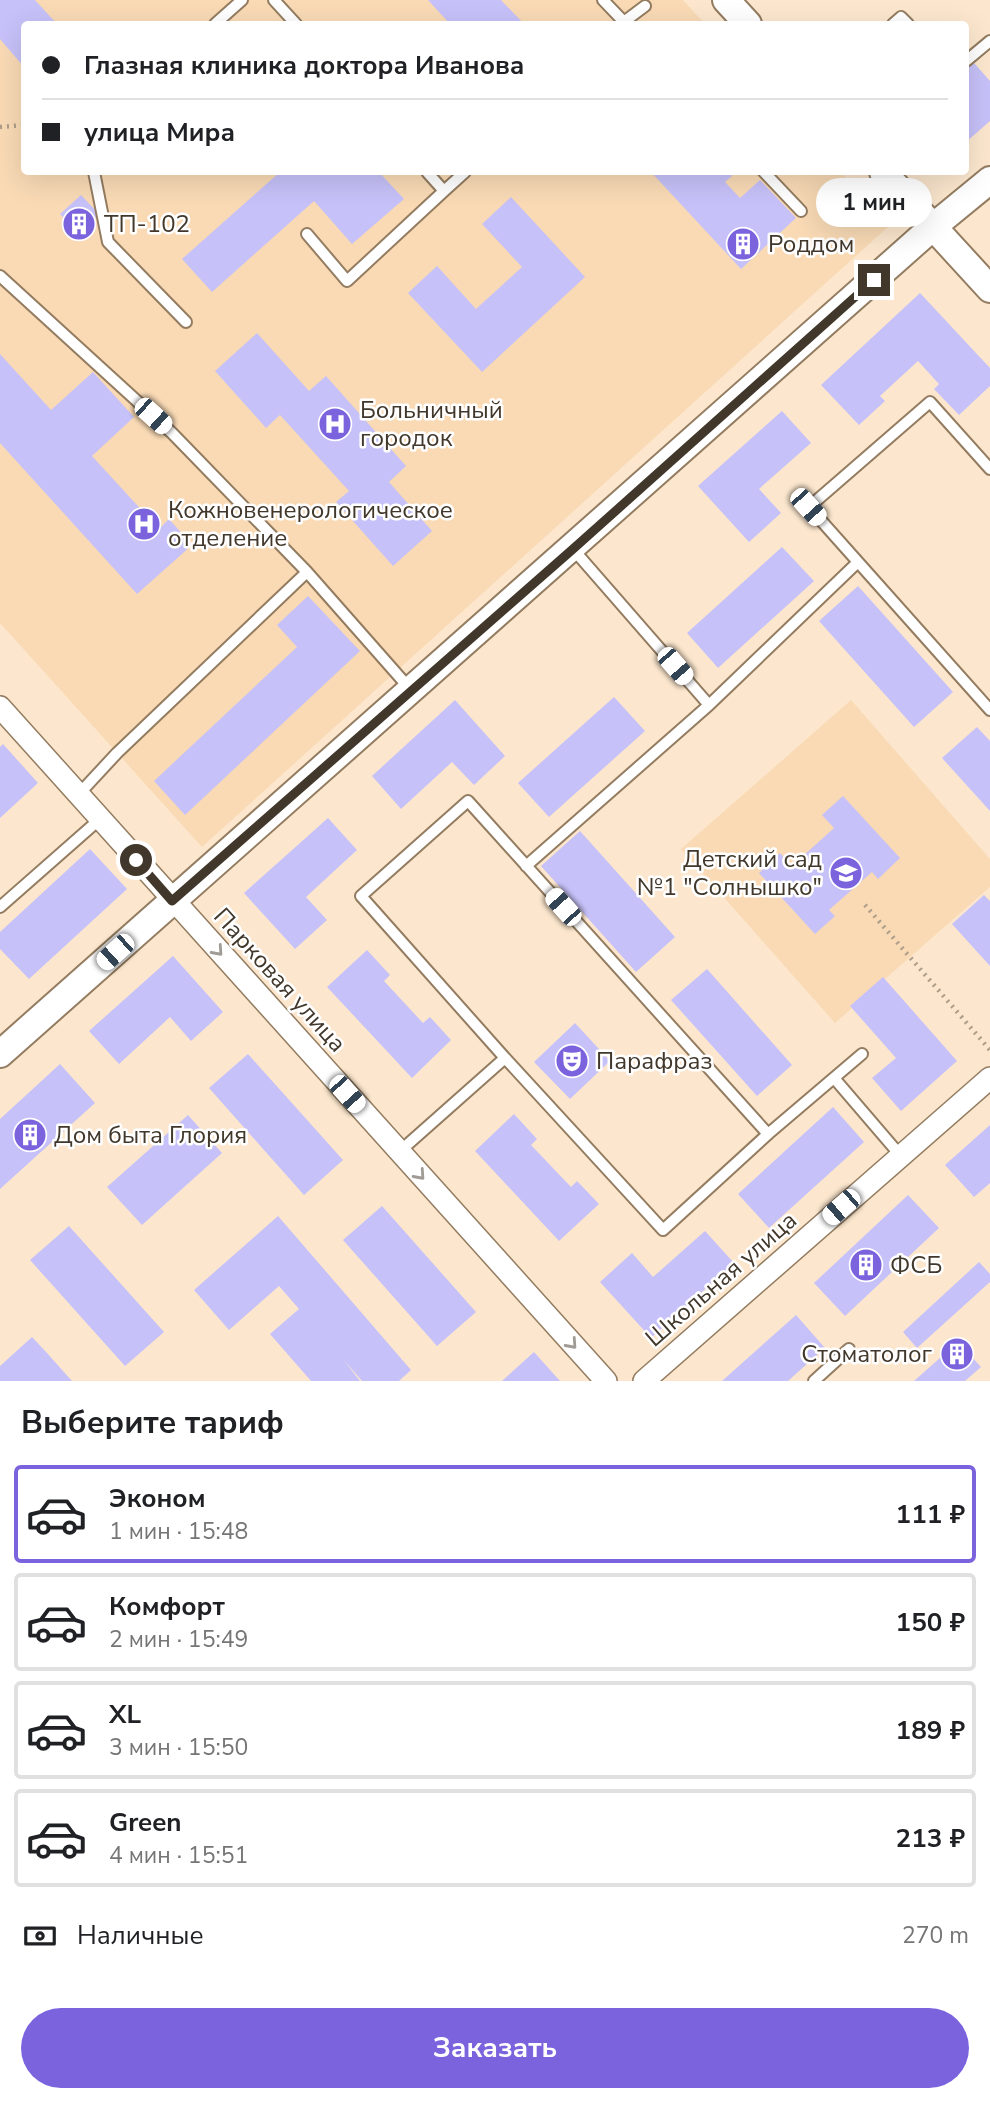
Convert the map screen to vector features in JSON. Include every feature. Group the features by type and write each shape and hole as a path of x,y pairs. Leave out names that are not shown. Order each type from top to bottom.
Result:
{"street":[{"path":"726,0 745,21"},
{"path":"886,175 990,289"},
{"path":"0,1054 573,549 934,226 990,180"},
{"name":"Парковая улица","path":"0,707 606,1381"},
{"name":"Школьная улица","path":"645,1381 990,1077"}],"lane":[{"path":"218,21 242,0"},
{"path":"274,0 293,21"},
{"path":"603,0 620,21"},
{"path":"627,21 645,6"},
{"path":"969,58 990,41"},
{"path":"95,175 108,242 186,322"},
{"path":"430,175 444,191"},
{"path":"307,234 347,281 462,175"},
{"path":"767,175 801,211"},
{"path":"0,276 173,433 307,572 411,691"},
{"path":"990,469 930,402 808,507 990,710"},
{"path":"573,549 709,705"},
{"path":"526,866 709,705 858,562"},
{"path":"78,794 117,753 307,572"},
{"path":"768,1134 468,801 361,896 663,1230 768,1134 862,1054"},
{"path":"0,907 100,819"},
{"path":"399,1153 505,1058"},
{"path":"834,1078 900,1155"},
{"path":"814,1381 849,1349"}],"path":[{"path":"0,127 21,125"},
{"path":"865,905 990,1051"}],"shaded area":[{"name":"Больничный городок","path":"0,0 683,0 702,21 21,21 21,175 843,175 889,226 202,847 0,623"},
{"name":"Детский сад №1 \"Солнышко\"","path":"851,700 990,859 990,887 835,1023 681,849"}],"building":[{"path":"0,0 35,0 54,21 21,21 21,64 0,39"},
{"path":"428,0 501,0 521,21 447,21"},
{"path":"974,63 990,81 990,121 969,139 969,67"},
{"path":"277,175 382,175 404,199 352,244 314,201 212,292 182,259"},
{"name":"Роддом","path":"654,175 731,175 725,182 740,198 760,180 796,218 741,269"},
{"name":"ТП-102","path":"81,195 99,214 78,234 60,214"},
{"path":"511,197 585,277 482,372 408,293 437,266 476,309 522,267 482,224"},
{"path":"920,293 990,368 990,386 959,415 934,389 939,384 918,361 880,396 885,401 859,425 821,385"},
{"path":"257,333 309,391 326,376 406,466 389,482 432,531 393,566 336,502 349,491 280,415 266,428 215,371"},
{"path":"0,354 51,410 93,372 134,417 92,456 159,529 169,519 192,545 137,594 0,443"},
{"path":"782,411 811,443 759,489 781,513 749,542 698,486"},
{"path":"782,547 814,581 718,668 687,633"},
{"path":"858,586 953,692 914,727 819,621"},
{"path":"308,596 360,651 185,815 154,781 297,647 277,625"},
{"path":"614,697 645,731 549,817 518,783"},
{"path":"455,700 505,756 474,785 452,762 401,809 372,776"},
{"path":"977,727 990,741 990,811 942,758"},
{"path":"3,744 38,783 0,818 0,747"},
{"path":"843,796 900,858 878,879 872,872 829,910 835,916 815,934 759,873 780,853 792,866 834,828 822,815"},
{"path":"328,818 357,850 306,897 327,920 295,949 244,893"},
{"path":"580,831 675,937 636,972 541,866"},
{"path":"90,849 127,889 29,979 0,949 0,932"},
{"path":"984,895 990,901 990,966 952,924"},
{"path":"367,950 390,975 384,981 423,1023 430,1017 451,1040 412,1078 327,987"},
{"path":"173,956 223,1012 191,1041 170,1017 119,1064 89,1031"},
{"path":"707,969 792,1065 757,1096 671,1000"},
{"path":"883,977 957,1061 901,1111 872,1078 896,1058 850,1006"},
{"name":"Парафраз","path":"575,1023 610,1061 570,1099 534,1062"},
{"path":"248,1054 343,1160 304,1195 209,1088"},
{"name":"Дом быта Глория","path":"60,1064 95,1103 0,1189 0,1119"},
{"path":"833,1107 864,1142 769,1228 738,1194"},
{"path":"514,1114 537,1139 531,1145 571,1187 577,1181 599,1204 559,1241 475,1151"},
{"path":"188,1115 222,1153 142,1225 107,1187"},
{"path":"990,1125 990,1183 974,1197 945,1165"},
{"name":"ФСБ","path":"908,1195 939,1228 845,1316 814,1283"},
{"path":"382,1206 476,1312 437,1346 343,1240"},
{"path":"278,1216 411,1370 399,1381 362,1381 343,1359 360,1381 311,1381 270,1334 299,1309 279,1286 229,1330 194,1290"},
{"path":"69,1226 164,1332 125,1366 30,1260"},
{"path":"705,1231 734,1263 651,1338 600,1282 632,1253 653,1277"},
{"path":"979,1262 990,1274 990,1282 917,1348 903,1332"},
{"path":"796,1315 825,1348 788,1381 722,1381"},
{"path":"32,1337 72,1381 0,1381 0,1366"},
{"name":"Стоматолог","path":"958,1342 981,1367 965,1381 914,1381"},
{"path":"534,1352 560,1381 502,1381"}],"place":[{"name":"ТП-102","path":"79,224"},
{"name":"Роддом","path":"743,244"},
{"name":"Больничный городок","path":"335,424"},
{"name":"Кожновенерологическое отделение","path":"144,524"},
{"name":"Детский сад №1 \"Солнышко\"","path":"846,873"},
{"name":"Парафраз","path":"572,1061"},
{"name":"Дом быта Глория","path":"30,1135"},
{"name":"ФСБ","path":"866,1265"},
{"name":"Стоматолог","path":"957,1354"}],"route":[{"path":"136,860 172,901 874,280"}]}
